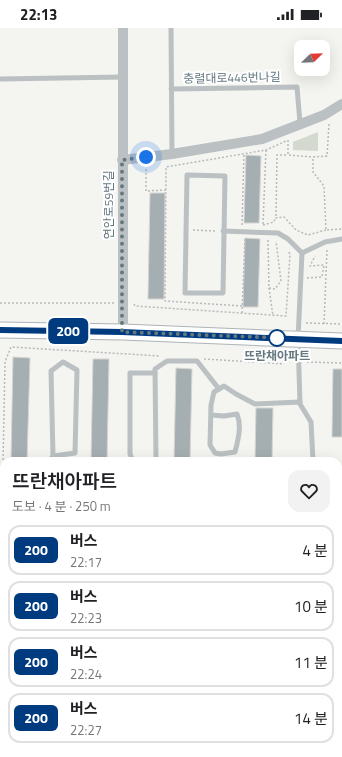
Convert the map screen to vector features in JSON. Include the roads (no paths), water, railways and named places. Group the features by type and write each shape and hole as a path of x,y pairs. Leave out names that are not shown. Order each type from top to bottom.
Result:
{"main road":[{"path":"0,330 122,332 342,341"}],"street":[{"name":"연안로59번길","path":"122,332 123,28"},
{"path":"122,160 172,154 262,139 324,115 342,104"}],"lane":[{"path":"171,28 171,89"},
{"path":"0,79 123,77"},
{"name":"충렬대로446번나길","path":"172,154 171,89 298,87 300,124"},
{"path":"187,175 225,176 223,231 223,293 185,293 187,175"},
{"path":"223,231 278,233 288,239 302,253 298,339 300,402 311,422 313,457"},
{"path":"302,253 325,242 342,239"},
{"path":"156,457 155,369 167,361 197,361 219,389"},
{"path":"63,362 77,370 75,453 53,456 51,371 63,362"},
{"path":"131,457 130,454 130,373 156,373"},
{"path":"211,415 224,416 237,414 239,420 239,436 235,452 221,454 215,453 210,445 211,405 214,392 224,386 255,404 300,402"}],"place":[{"name":"뜨란채아파트","path":"277,338"}]}
